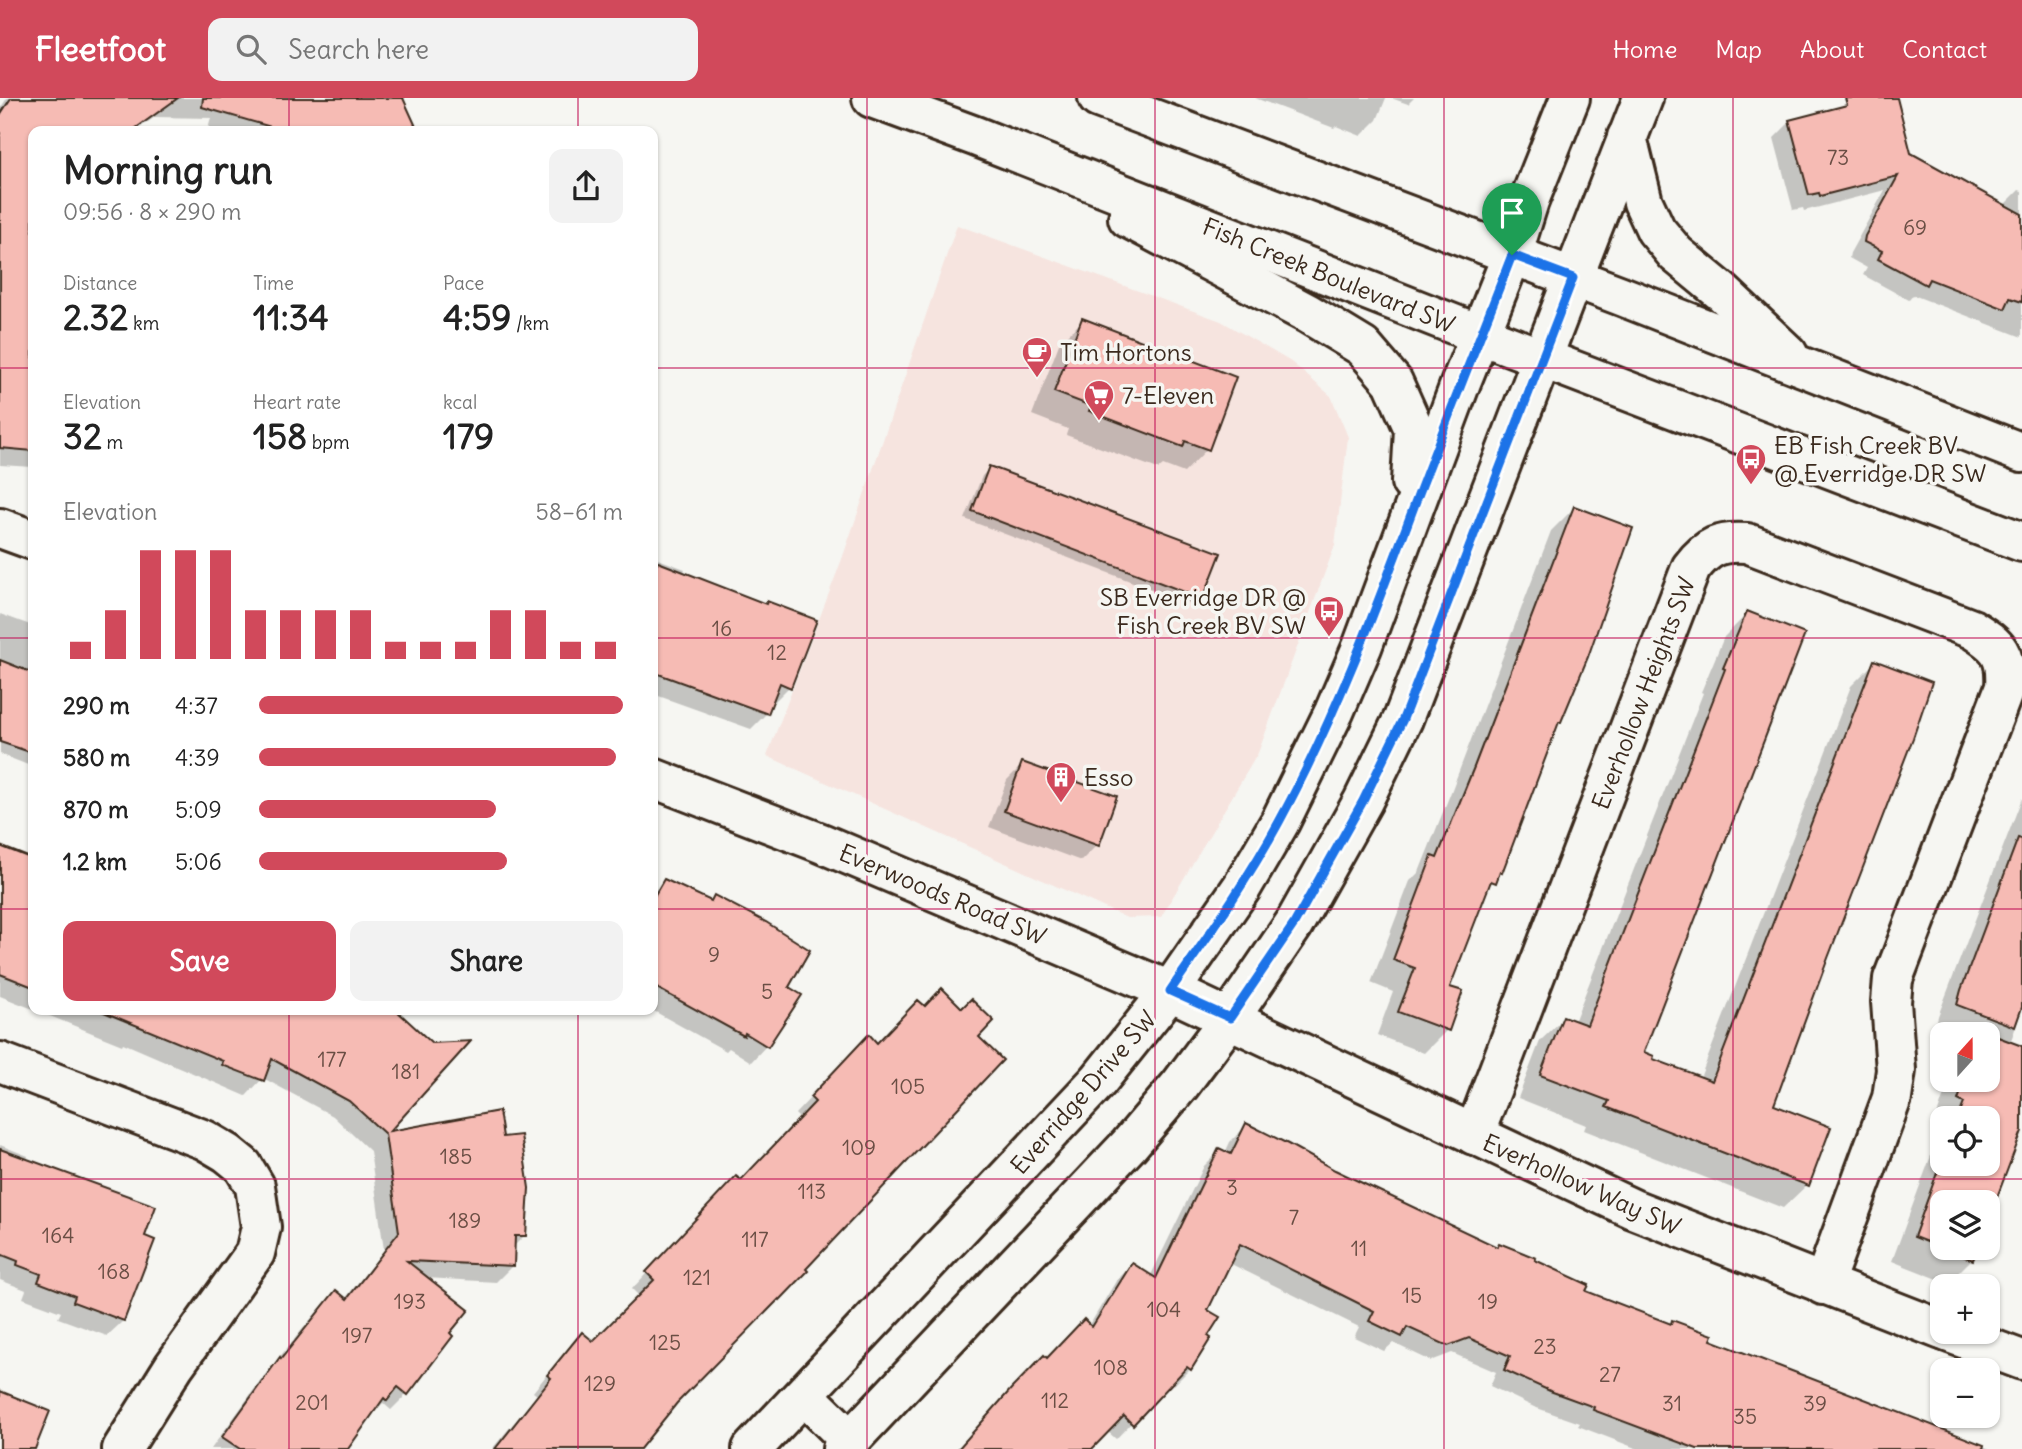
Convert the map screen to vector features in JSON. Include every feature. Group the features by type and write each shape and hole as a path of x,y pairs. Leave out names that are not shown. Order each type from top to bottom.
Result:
{"street":[{"name":"Fish Creek Boulevard SW","path":"872,98 1542,359 2022,542"},
{"path":"1098,98 1573,278 2022,453"},
{"name":"Everridge Drive SW","path":"752,1449 1099,1080 1170,991 1242,887 1280,822 1334,712 1362,647 1570,98"},
{"path":"804,1395 846,1445 1129,1145 1180,1085 1294,924 1363,801 1403,719 1643,98"},
{"path":"975,136 1307,313 1363,347 1393,382 1414,429 1413,476 1390,570"},
{"path":"1628,137 1643,202 1657,230 1676,254 1722,292 1803,368"},
{"path":"0,528 28,538"},
{"name":"Everhollow Heights SW","path":"1474,1135 1691,568 1701,556 1715,546 1729,542 1747,544 1972,629 1990,640 2003,655 2006,668 2005,687 1893,979 1891,1002 1896,1070 1892,1098 1823,1285"},
{"name":"Everwoods Road SW","path":"658,780 821,843 1230,1018"},
{"name":"Everhollow Way SW","path":"1230,1018 1633,1209 1930,1325"},
{"path":"0,1062 205,1140 243,1166 255,1186 261,1227 255,1253 174,1366 122,1449"},
{"path":"1979,1344 2022,1360"}],"shaded area":[{"path":"957,225 1221,321 1291,362 1331,396 1348,437 1335,545 1258,753 1161,917 1127,918 767,756 842,559"}],"building":[{"path":"11,98 178,98 139,126 28,126 28,451 0,448 0,115"},
{"path":"203,98 403,98 416,126 268,126 202,107"},
{"path":"1845,98 1897,98 1911,153 2022,214 2022,302 2010,298 2005,309 1929,279 1926,285 1878,259 1882,251 1864,242 1865,236 1898,176 1820,196 1819,193 1809,195 1789,120 1847,105"},
{"path":"1082,318 1236,377 1209,450 1185,441 1183,447 1089,411 1091,406 1054,392"},
{"path":"989,466 1221,553 1203,599 972,511"},
{"path":"1574,506 1633,528 1588,657 1559,722 1502,873 1500,872 1496,883 1491,881 1450,987 1463,991 1449,1031 1398,1012 1415,968 1393,960 1432,856 1437,858 1474,767"},
{"path":"658,562 766,604 767,601 817,620 791,688 780,683 768,714 658,674"},
{"path":"1747,611 1805,634 1644,1052 1654,1056 1653,1059 1712,1081 1874,660 1932,682 1774,1105 1831,1127 1809,1186 1606,1107 1609,1101 1540,1075 1563,1016 1587,1025"},
{"path":"0,660 28,671 28,751 0,742"},
{"name":"Esso","path":"1022,762 1117,796 1099,846 1004,811"},
{"path":"2018,838 2022,839 2022,1007 2015,1027 1957,1005"},
{"path":"0,846 28,857 28,985 0,974"},
{"path":"664,879 711,901 714,895 766,922 810,950 789,987 802,995 768,1047 658,989 658,889"},
{"path":"942,988 962,1008 971,999 994,1021 979,1037 1003,1060 806,1269 808,1271 677,1403 640,1449 495,1449 551,1378 547,1375 582,1332 593,1341 654,1280 646,1272 736,1176 741,1180 815,1102 810,1097 869,1034 877,1043 918,1000 925,1006"},
{"path":"111,1015 401,1015 432,1043 471,1041 390,1131 499,1111 503,1137 521,1135 529,1188 526,1236 515,1236 514,1266 407,1261 469,1310 450,1333 453,1336 408,1395 398,1387 387,1401 384,1398 348,1449 240,1449 222,1437 280,1357 281,1359 336,1290 347,1299 399,1232 385,1134 349,1101 272,1059 264,1081 222,1065 223,1061"},
{"path":"2000,1038 2022,1046 2022,1131 2000,1190 1931,1190 1936,1176 2000,1176 2000,1106 1963,1106 1964,1103 1958,1100 1961,1092 2000,1092"},
{"path":"1246,1123 1335,1170 1497,1247 1499,1243 1536,1258 1535,1260 1589,1285 1586,1291 1671,1324 1672,1320 1713,1335 1711,1340 1930,1424 1930,1428 1940,1428 1984,1445 1983,1449 1697,1449 1593,1410 1594,1407 1504,1370 1510,1356 1469,1338 1448,1346 1407,1327 1402,1337 1369,1321 1374,1311 1240,1244 1208,1310 1220,1317 1208,1336 1211,1338 1191,1370 1187,1367 1133,1425 1124,1416 1092,1449 958,1449 1044,1355 1047,1358 1084,1319 1092,1327 1132,1263 1156,1278 1219,1148 1231,1154"},
{"path":"0,1149 156,1206 145,1236 155,1240 124,1321 73,1302 75,1296 38,1282 41,1274 17,1265 18,1261 0,1254"},
{"path":"1930,1192 1930,1243 1914,1237"},
{"path":"0,1391 50,1411 35,1449 0,1449"}],"place":[{"name":"Tim Hortons","path":"1037,379"},
{"name":"7-Eleven","path":"1099,422"},
{"name":"EB Fish Creek BV @ Everridge DR SW","path":"1751,486"},
{"name":"SB Everridge DR @ Fish Creek BV SW","path":"1329,638"},
{"name":"Esso","path":"1061,804"}],"route":[{"path":"1512,255 1573,278 1403,719 1363,801 1294,924 1230,1018 1170,991 1242,887 1280,822 1334,712 1362,647 1461,382 1512,255"}]}
